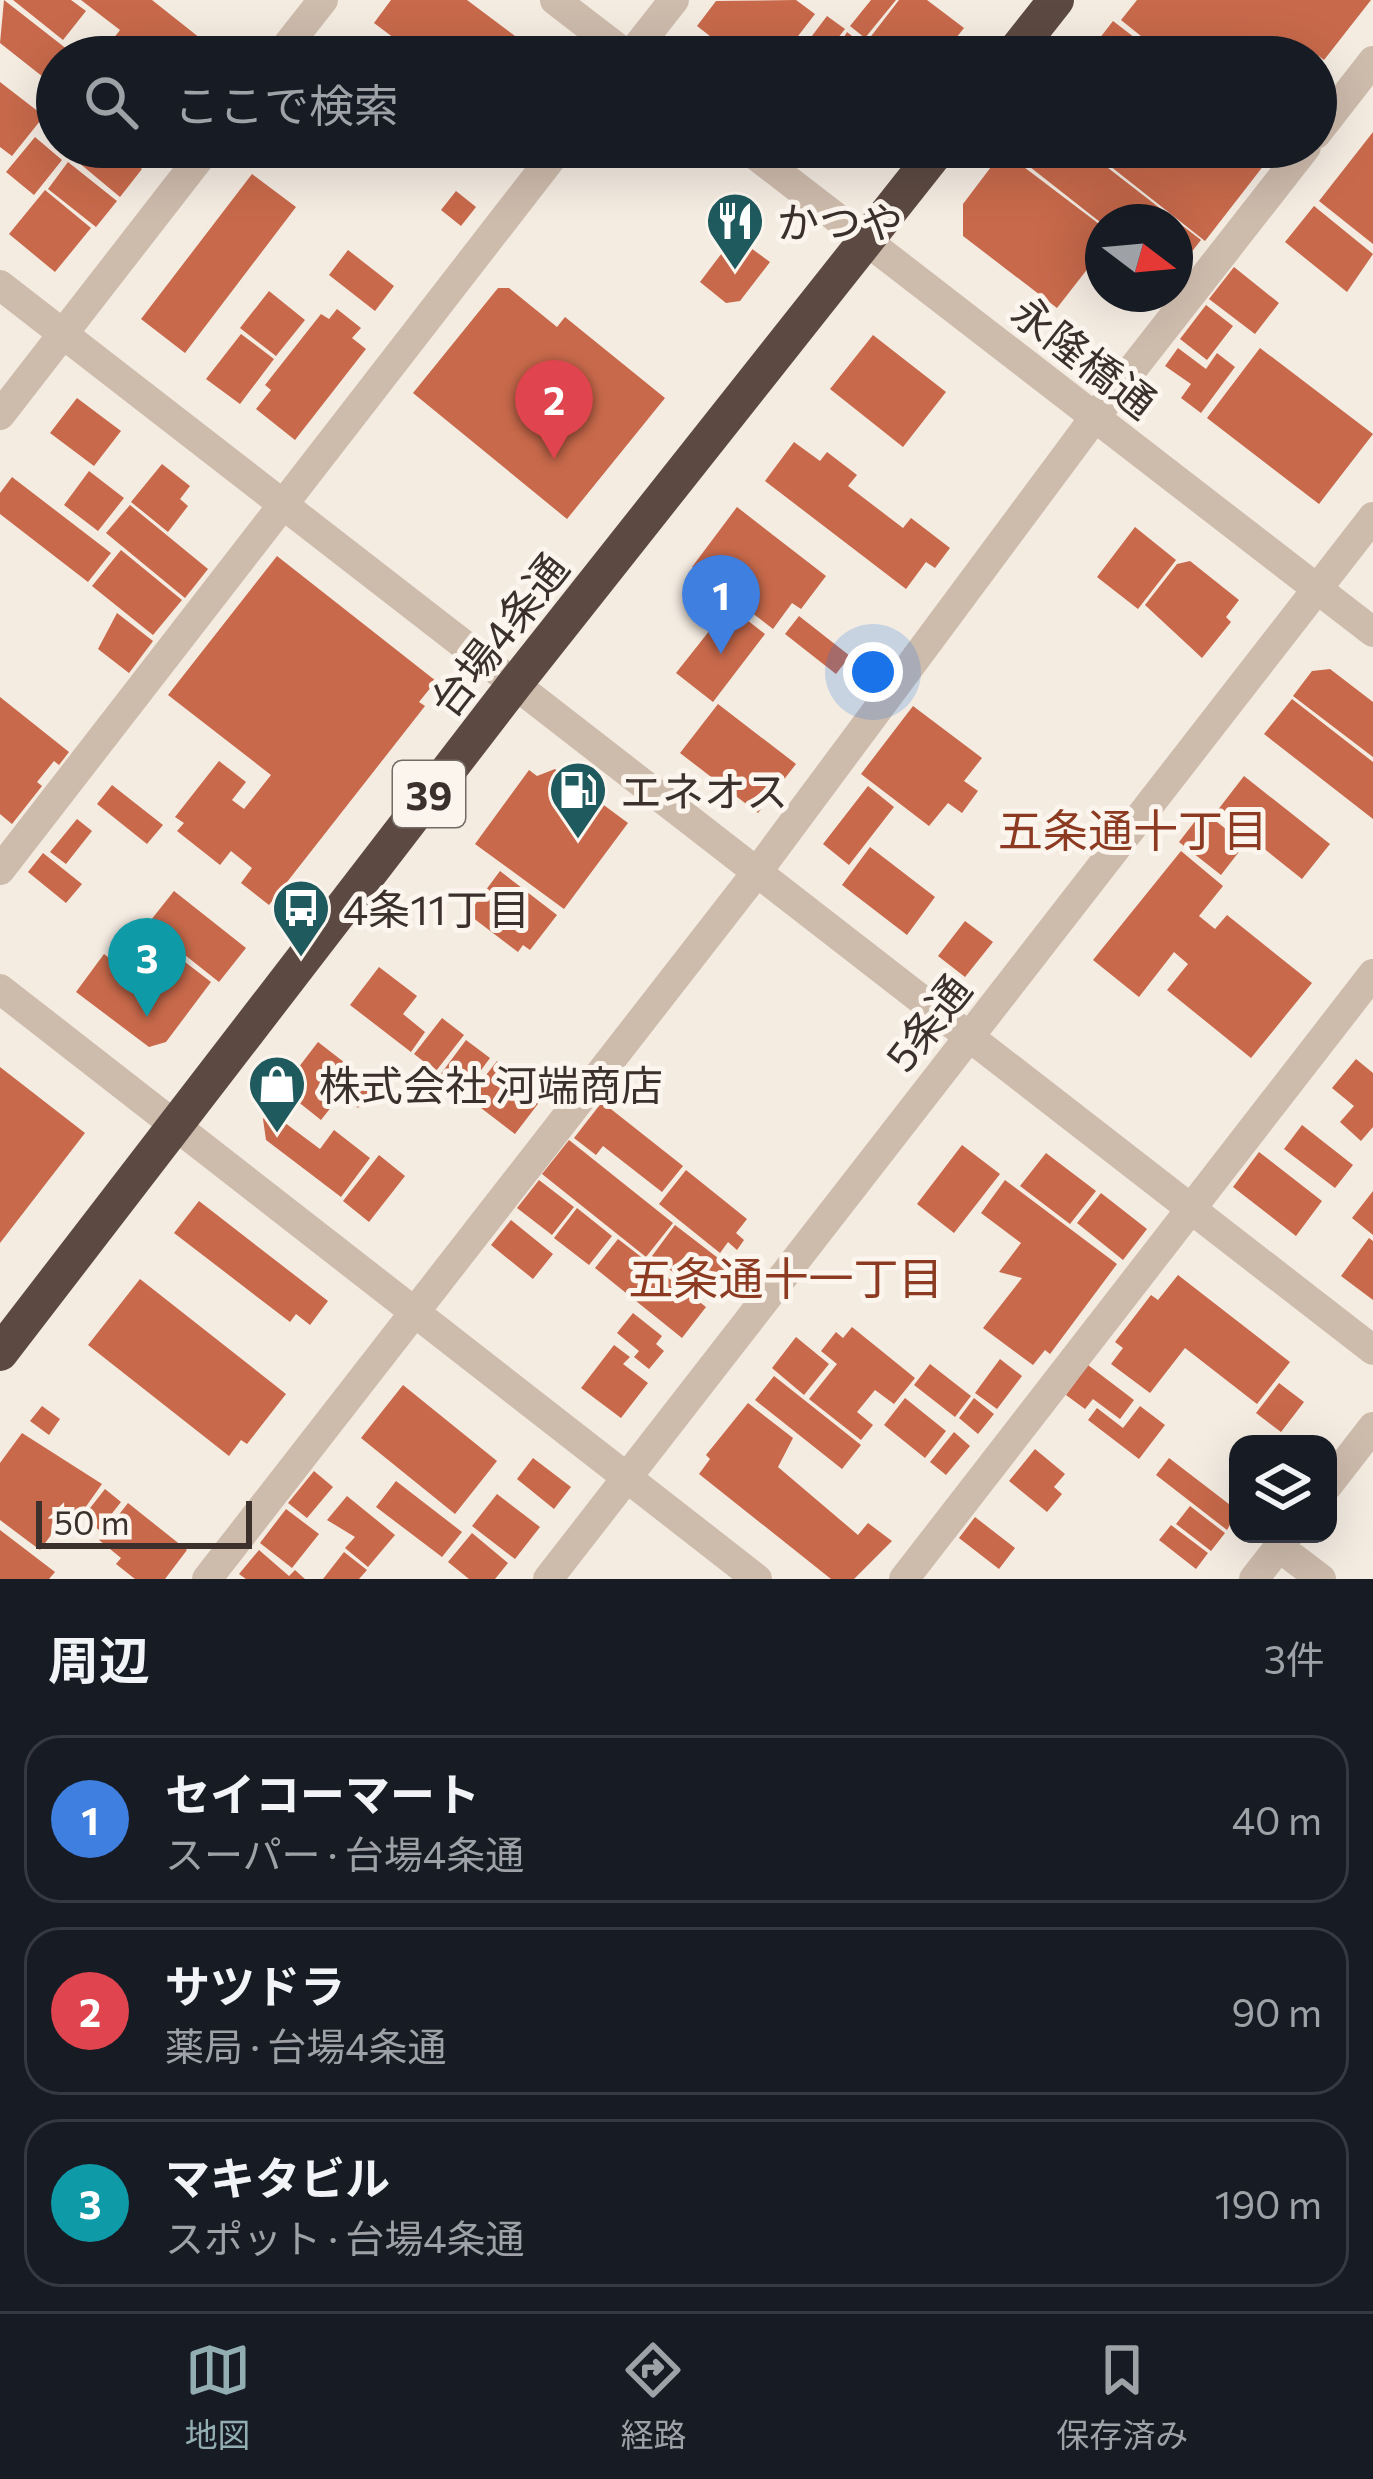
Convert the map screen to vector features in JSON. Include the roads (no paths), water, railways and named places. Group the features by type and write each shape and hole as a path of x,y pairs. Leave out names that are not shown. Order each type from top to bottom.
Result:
{"highway":[{"path":"1028,36 1056,0"},
{"name":"台場4条通","path":"0,1353 514,685 923,168"}],"street":[{"path":"294,36 322,0"},
{"path":"555,0 602,36"},
{"path":"646,36 674,0"},
{"path":"1337,107 1373,61"},
{"path":"0,415 192,168"},
{"path":"0,870 544,168"},
{"name":"永隆橋通","path":"772,168 1373,632"},
{"path":"207,1579 757,872 1095,417 1290,168"},
{"path":"0,285 1373,1350"},
{"name":"5条通","path":"548,1579 1373,517"},
{"path":"904,1579 1373,974"},
{"path":"0,989 757,1579"},
{"path":"1337,1473 1373,1427"},
{"path":"1254,1579 1282,1543"},
{"path":"1286,1543 1321,1579"}],"place":[{"name":"かつや","path":"735,272"},
{"name":"サツドラ","path":"554,459"},
{"name":"セイコーマート","path":"721,654"},
{"name":"エネオス","path":"578,841"},
{"name":"4条11丁目","path":"301,959"},
{"name":"マキタビル","path":"147,1017"},
{"name":"株式会社 河端商店","path":"277,1135"}],"district":[{"name":"五条通十丁目","path":"1133,828"},
{"name":"五条通十一丁目","path":"786,1276"}]}
